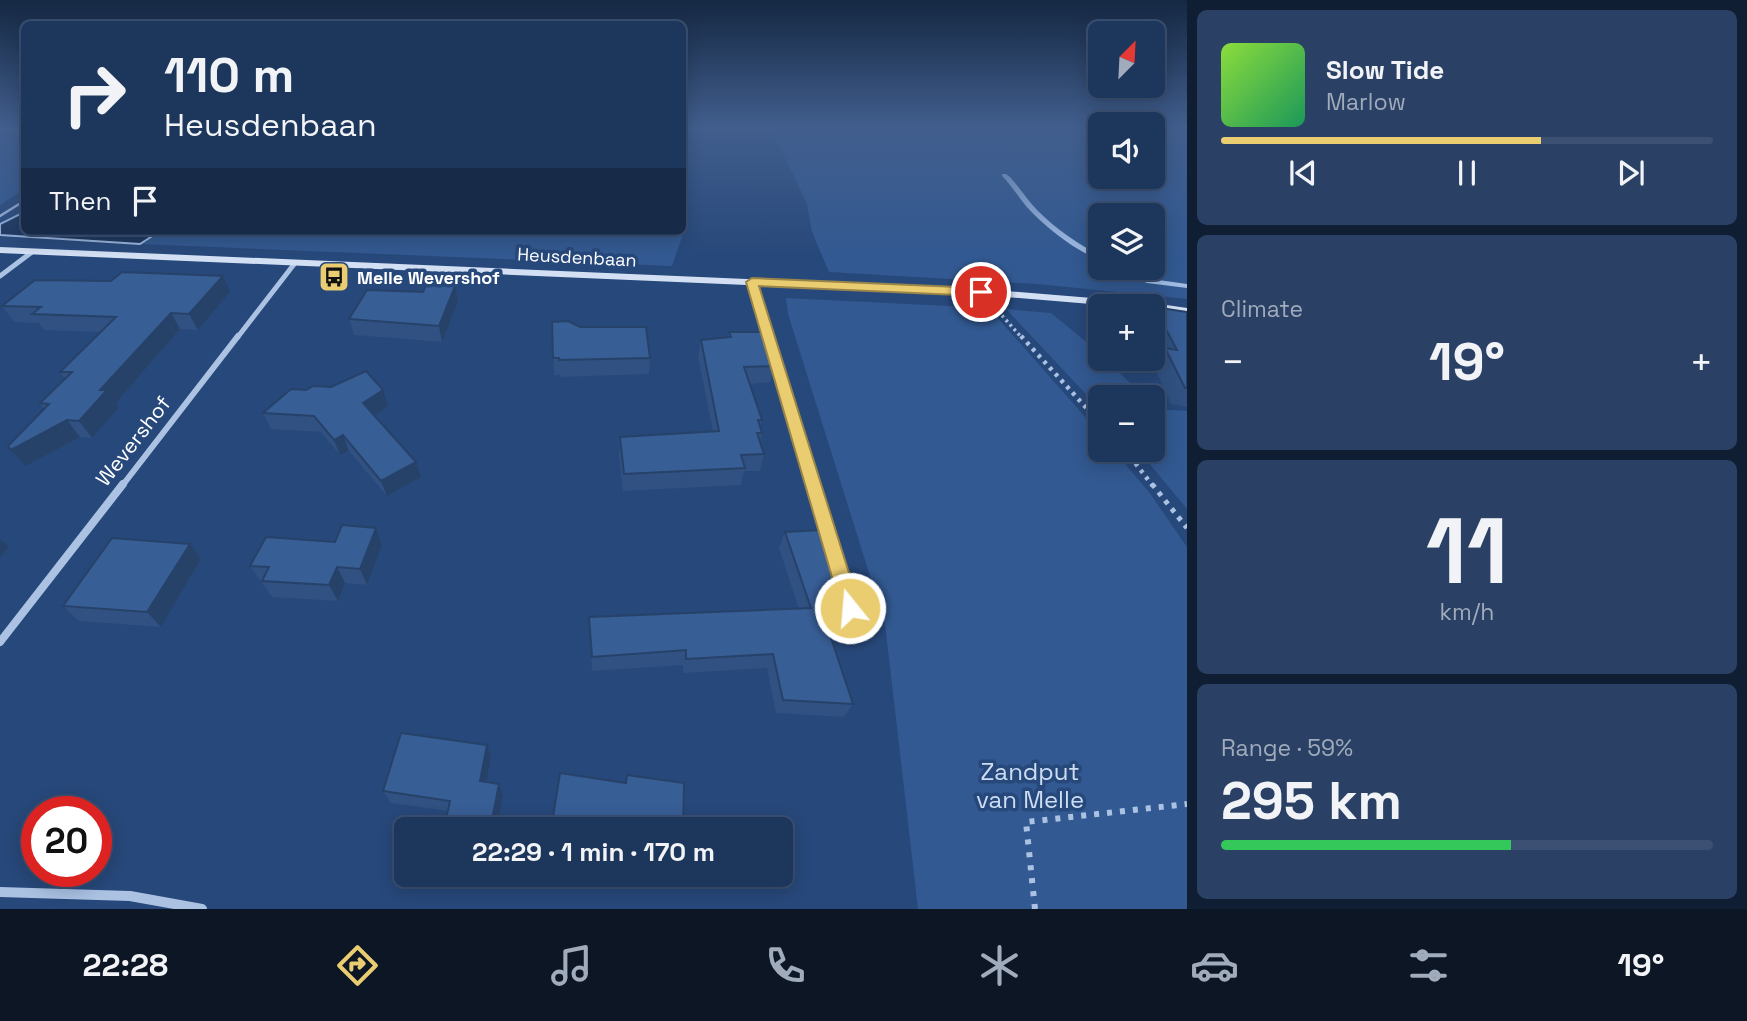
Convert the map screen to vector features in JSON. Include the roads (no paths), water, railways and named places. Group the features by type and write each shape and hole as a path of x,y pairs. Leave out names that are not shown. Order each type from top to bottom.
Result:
{"main road":[{"name":"Heusdenbaan","path":"0,250 981,292 1088,301"},
{"name":"Heusdenbaan","path":"1165,308 1187,311"}],"street":[{"path":"0,276 32,252"},
{"name":"Wevershof","path":"0,642 295,263"},
{"path":"0,892 130,896 202,909"}],"lane":[{"path":"0,216 21,203"},
{"path":"752,282 850,608"}],"waterway":[{"path":"1004,175 1045,221 1088,251"},
{"path":"1148,280 1187,286"}],"place":[{"name":"Melle Wevershof","path":"334,277"}],"park label":[{"name":"Zandput van Melle","path":"1030,785"}]}
